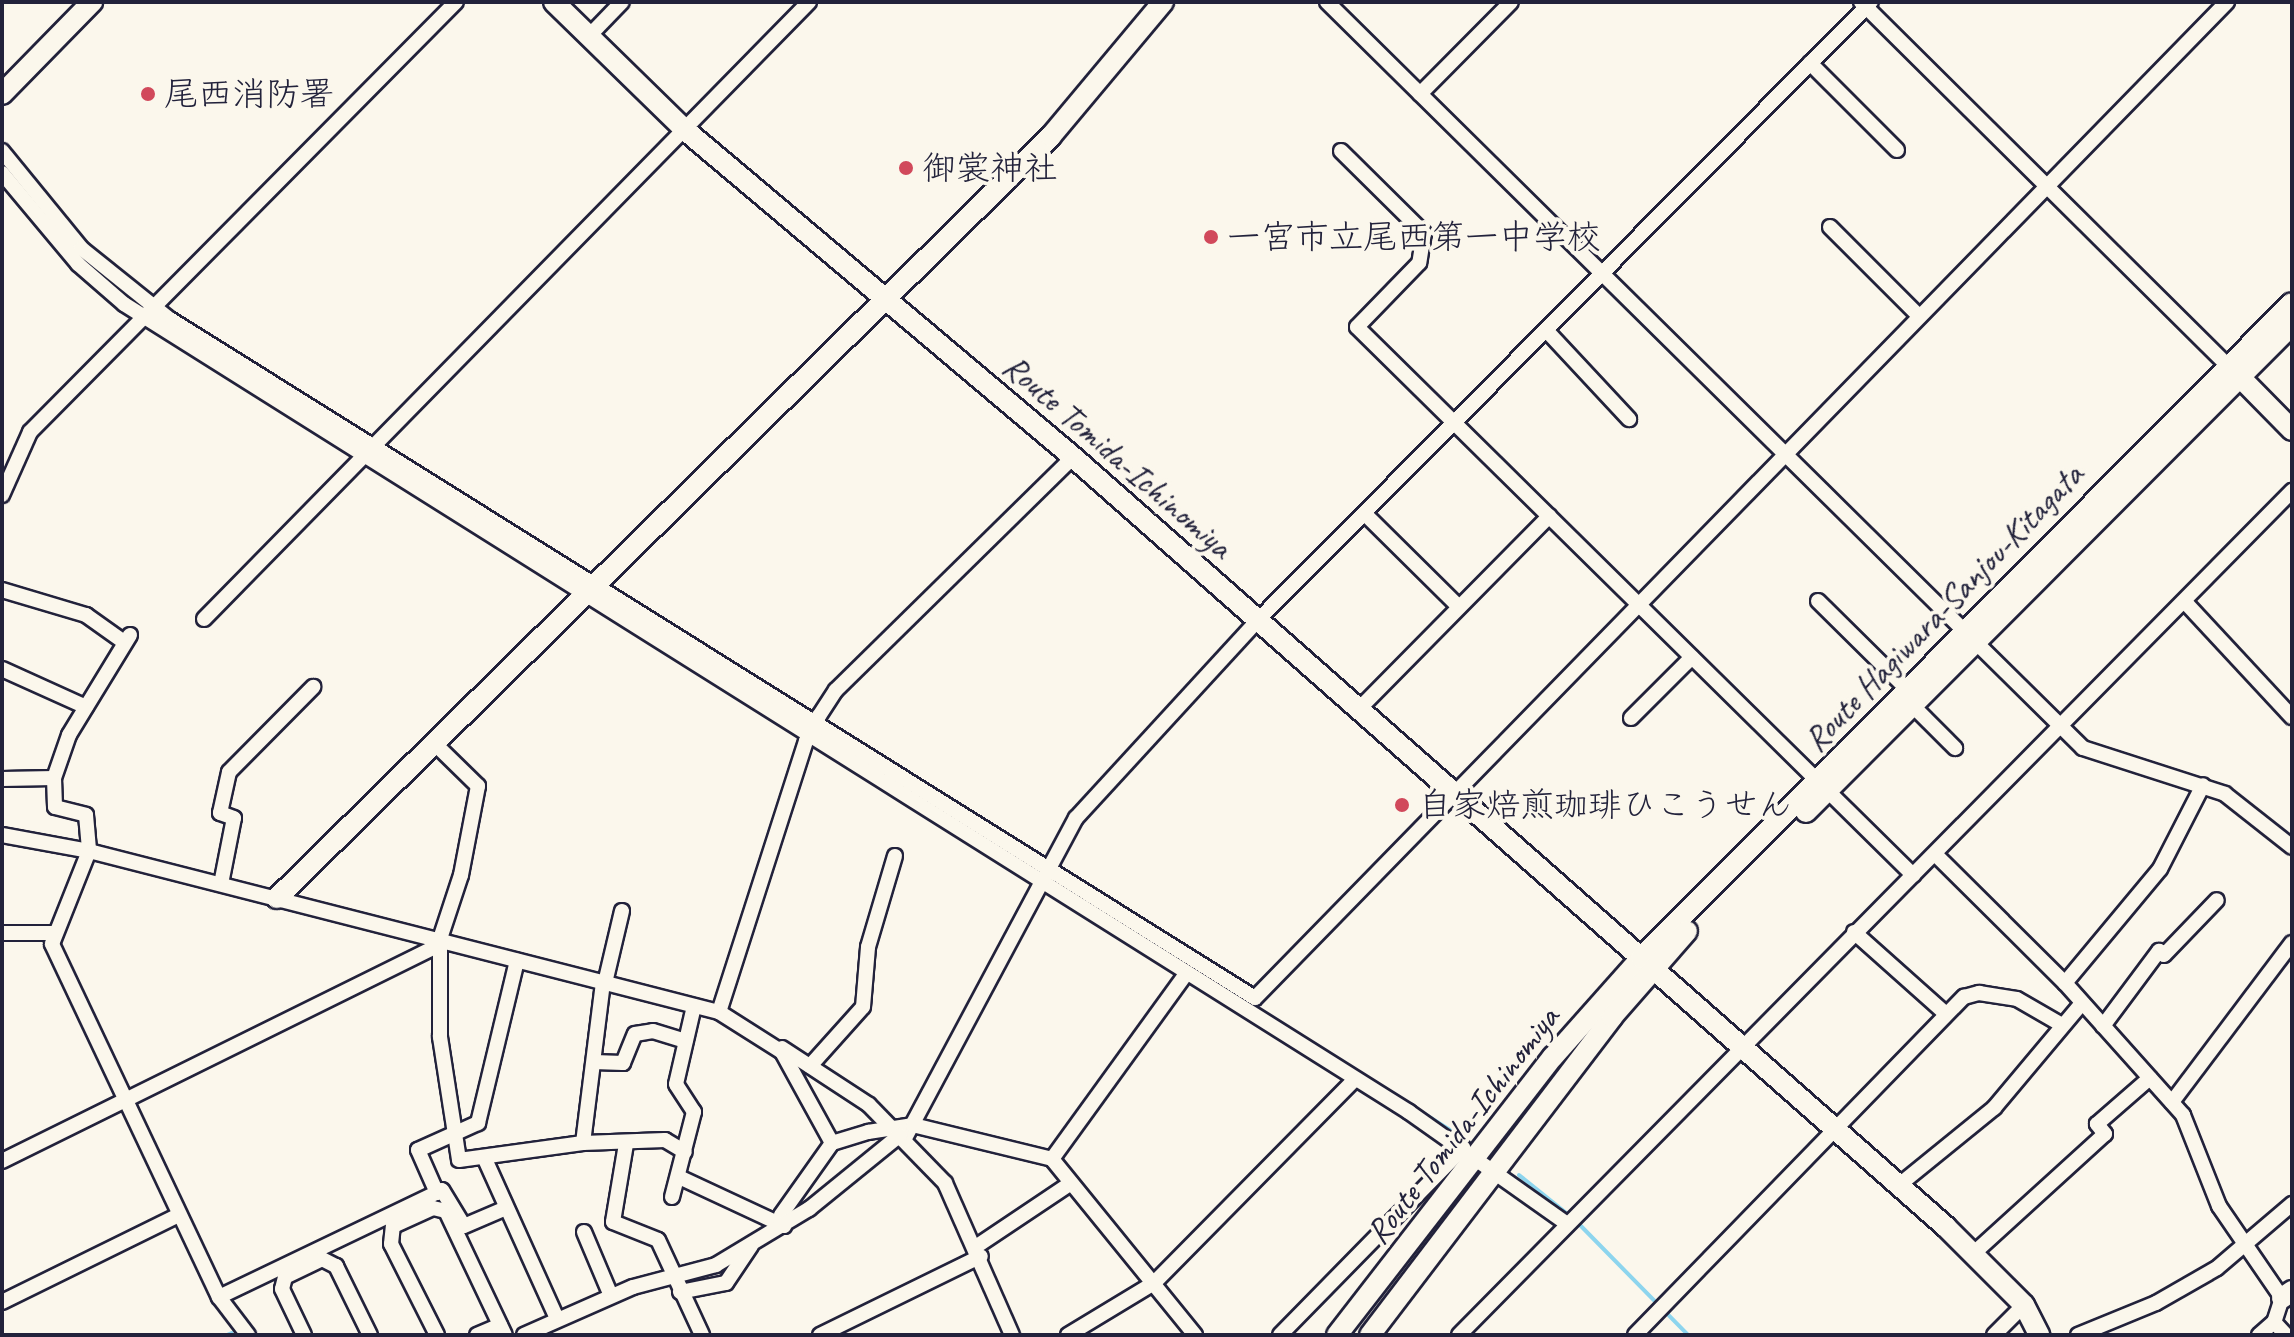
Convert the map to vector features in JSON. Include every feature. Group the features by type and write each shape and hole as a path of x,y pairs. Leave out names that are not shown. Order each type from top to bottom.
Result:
{"main road":[{"path":"2,94 92,2"},
{"name":"Route Tomida-Ichinomiya","path":"554,2 685,130 1073,457 1647,964"},
{"path":"277,898 587,589 1051,136 1163,2"},
{"name":"Route Hagiwara-Sanjou-Kitagata","path":"1647,964 2233,371 2292,303"},
{"name":"Route Hagiwara-Sanjou-Kitagata","path":"2233,371 2292,325"},
{"path":"2233,371 2292,430"},
{"path":"1647,964 1974,1253 2024,1305 2039,1335"},
{"name":"Route Tomida-Ichinomiya","path":"1337,1335 1470,1152 1647,964"},
{"name":"Route Tomida-Ichinomiya","path":"1370,1335 1647,964"}],"street":[{"path":"2,495 30,432 456,2"},
{"path":"589,36 622,2"},
{"path":"204,619 809,2"},
{"path":"1327,2 1972,635 2083,748 2225,794 2292,847"},
{"path":"1420,94 1511,2"},
{"path":"2,173 78,264 149,312 1042,875 1255,998 1785,451 2227,2"},
{"path":"524,1335 611,1296 716,1265 784,1226 913,1125 1042,875 1091,801 1258,620 1456,423 1866,4 2233,371"},
{"path":"1810,63 1897,150"},
{"path":"2,151 81,248 149,312"},
{"path":"1341,151 1424,233 1419,263 1357,327 1913,875"},
{"path":"1830,227 1919,316"},
{"path":"1546,330 1629,419"},
{"path":"719,1012 812,730 836,690 1073,457"},
{"path":"1459,1335 2292,491"},
{"path":"1365,514 1459,607"},
{"path":"1359,709 1549,516"},
{"path":"2,590 86,615 127,638 86,707 54,778 55,807 86,815 89,851 52,944 219,1297 248,1335"},
{"path":"1818,601 1955,748"},
{"path":"2185,602 2292,717"},
{"path":"1631,718 1692,657"},
{"path":"2,669 86,707"},
{"path":"221,884 234,818 220,813 229,772 313,687"},
{"path":"433,742 478,786 462,846 461,875 440,942 440,1037 459,1160 583,1143 626,1144 665,1140 685,1152"},
{"path":"2,779 54,778"},
{"path":"2065,983 2160,869 2203,785"},
{"path":"2,835 89,851 604,982 719,1012 756,1030 810,1066 898,1134 945,1183 979,1251 1012,1335"},
{"path":"1935,854 2065,983 2172,1102 2219,1206 2287,1295 2274,1322 2259,1335"},
{"path":"810,1066 863,1007 868,947 895,856"},
{"path":"1042,875 1186,974 1470,1152 1571,1220"},
{"path":"2103,1026 2159,951 2164,955 2217,900"},
{"path":"583,1143 594,1062 591,1045 622,911"},
{"path":"1854,932 1945,1013"},
{"path":"2,933 54,933"},
{"path":"2,1161 440,942"},
{"path":"2172,1102 2292,943"},
{"path":"437,1193 418,1150 454,1131 478,1123 517,961"},
{"path":"1052,1159 1186,974"},
{"path":"1635,1335 1945,1013 1964,997 2000,994 2062,1025"},
{"path":"1898,1186 1994,1108 2082,1003"},
{"path":"672,1197 694,1112 676,1084 694,1006"},
{"path":"756,1030 799,1076 832,1143"},
{"path":"594,1062 623,1063 635,1034 653,1031 685,1041"},
{"path":"1974,1253 2105,1134 2097,1124 2150,1078"},
{"path":"1068,1335 1154,1283 1355,1079"},
{"path":"913,1125 1052,1159 1195,1335"},
{"path":"784,1226 781,1215 832,1143 898,1134"},
{"path":"626,1144 613,1222 658,1240 672,1277 702,1335"},
{"path":"1280,1335 1470,1152"},
{"path":"484,1157 557,1319"},
{"path":"679,1177 784,1226"},
{"path":"820,1335 979,1251 1071,1183"},
{"path":"219,1297 437,1193 449,1196 464,1226 506,1208"},
{"path":"2078,1335 2156,1303 2246,1245 2292,1204"},
{"path":"437,1335 391,1244 393,1226 433,1208 446,1211 503,1330 477,1335"},
{"path":"2,1302 179,1215"},
{"path":"584,1232 611,1296"},
{"path":"680,1292 726,1283 753,1244"},
{"path":"304,1335 282,1289 285,1277 322,1259 336,1266 370,1335"},
{"path":"1994,1335 2024,1305"},
{"path":"2274,1322 2286,1335"}],"waterway":[{"path":"87,261 142,306"},
{"path":"1415,1108 1466,1140"},
{"path":"1519,1175 1570,1216"},
{"path":"1577,1222 1688,1335"},
{"path":"227,1335 232,1333"}],"place":[{"name":"尾西消防署","path":"148,94"},
{"name":"御裳神社","path":"906,168"},
{"name":"一宮市立尾西第一中学校","path":"1211,237"},
{"name":"自家焙煎珈琲ひこうせん","path":"1402,805"}]}
